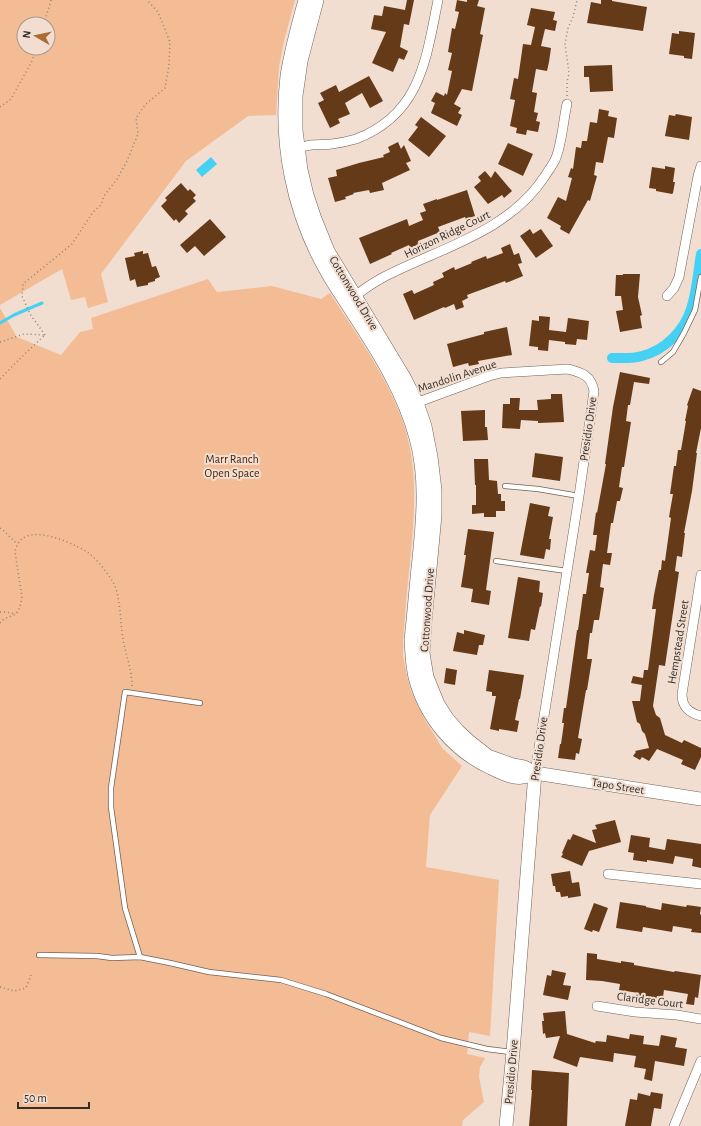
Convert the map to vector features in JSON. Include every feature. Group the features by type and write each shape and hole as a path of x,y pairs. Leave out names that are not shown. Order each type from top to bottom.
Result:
{"street":[{"name":"Cottonwood Drive","path":"305,0 293,42 287,76 285,129 293,149 314,219 328,251 351,299 401,371 411,405 425,426 431,457 435,490 435,515 423,653 427,677 438,704 454,727 469,741 488,756 513,765 524,767 535,773"},
{"name":"Cottonwood Drive","path":"293,149 296,130 296,96 301,61 317,0"},
{"path":"293,149 311,145 334,144 356,139 376,130 404,105 414,89 423,69 438,0"},
{"name":"Horizon Ridge Court","path":"351,299 383,278 479,233 502,220 522,204 540,184 554,162 559,148 566,104"},
{"path":"667,296 674,288 679,278 701,166"},
{"name":"Mandolin Avenue","path":"411,405 488,376 501,373 568,369 588,377"},
{"name":"Presidio Drive","path":"506,1126 535,773 579,496 594,391 588,377"},
{"name":"Hempstead Street","path":"701,575 699,601 682,694 682,700 689,711 701,716"},
{"name":"Tapo Street","path":"535,773 701,799"},
{"path":"608,874 701,884"},
{"name":"Claridge Court","path":"596,1006 701,1019"},
{"path":"674,1126 701,1061"}],"lane":[{"path":"661,362 673,352 695,310 701,277"},
{"path":"505,486 538,489 579,496"},
{"path":"496,561 567,571"},
{"path":"140,957 125,908 110,797 125,692 200,703"},
{"path":"39,955 97,956 112,958 140,957 170,962 209,972 281,980 326,994 441,1038 487,1049 513,1052"}],"path":[{"path":"46,16 51,0"},
{"path":"45,335 30,314 22,296 23,284 72,244 93,212 101,205 104,196 117,179 127,161 138,134 136,118 146,104 165,88 169,65 170,42 158,12 148,0"},
{"path":"566,104 569,73 565,44 568,28 578,0"},
{"path":"0,107 11,99 34,56"},
{"path":"0,342 24,334 45,335"},
{"path":"0,379 45,335"},
{"path":"0,528 17,544"},
{"path":"0,623 4,619 16,614 20,606 22,597 16,552 17,544 26,536 34,534 45,535 60,539 87,552 103,568 114,584 120,612 123,639 132,677 131,693"},
{"path":"0,612 16,614"},
{"path":"0,987 14,991 26,988 31,975"}],"green space":[{"path":"0,0 295,0 279,67 276,115 248,116 186,161 101,274 108,302 88,308 85,297 71,300 62,269 0,305"},
{"name":"Marr Ranch Open Space","path":"208,279 217,292 272,286 321,299 330,293 368,352 385,382 400,414 406,432 413,468 414,505 403,656 411,691 425,720 442,748 462,766 430,815 426,867 499,880 490,1036 469,1032 467,1054 485,1058 480,1067 479,1077 484,1102 463,1120 462,1126 0,1126 0,308 17,337 61,355 80,332 93,329 91,318"}],"water":[{"path":"211,157 217,164 202,177 196,170"}],"building":[{"path":"407,0 414,0 409,25 404,24 400,47 408,51 404,60 399,58 393,72 372,63 386,32 371,29 374,15 382,16 384,6 405,10"},
{"path":"457,0 467,2 467,0 479,0 477,6 485,8 480,34 483,35 472,91 462,89 454,104 461,108 458,113 462,115 457,126 431,113 435,103 431,101 436,92 444,96 445,93 447,95 452,71 448,70 452,53 448,52 452,28 455,29 459,12 455,11"},
{"path":"601,0 612,0 647,7 643,31 587,23 591,2 601,4"},
{"path":"531,8 555,12 553,20 557,21 555,31 545,29 541,46 551,48 549,62 547,71 536,69 532,92 537,93 534,112 538,113 536,121 540,122 538,132 527,130 526,135 516,133 517,128 510,126 515,100 510,99 514,78 518,79 523,44 531,45 535,27 527,25"},
{"path":"679,31 695,33 692,59 684,58 684,56 669,54 672,33 679,34"},
{"path":"612,65 613,91 590,92 589,77 584,77 584,66"},
{"path":"369,76 383,101 370,108 362,93 345,103 350,114 338,119 340,123 330,128 318,103 324,100 320,93 336,85 339,92"},
{"path":"599,109 609,111 608,116 617,118 614,138 608,137 603,163 596,162 594,175 597,176 590,201 588,200 569,234 560,229 561,226 547,218 558,197 566,201 572,178 568,177 571,168 573,169 576,147 581,148 582,141 587,141 590,122 597,123"},
{"path":"676,114 692,117 689,140 665,136 669,115 675,116"},
{"path":"421,117 446,136 429,157 408,140 418,127 415,125"},
{"path":"398,142 401,149 404,145 411,161 406,163 410,170 382,183 384,190 370,193 369,190 353,193 354,194 345,197 346,199 335,202 328,178 337,176 336,170 384,157 383,155 390,152 388,147"},
{"path":"508,143 533,154 523,176 498,164"},
{"path":"665,166 675,168 673,182 675,182 672,194 649,188 652,167 665,169"},
{"path":"485,171 491,178 495,171 512,191 504,198 502,195 488,204 474,187 481,181 478,177"},
{"path":"181,183 188,191 190,189 196,195 193,198 196,201 185,211 188,214 179,223 176,219 174,221 161,206 167,200 165,198"},
{"path":"467,190 475,216 466,219 465,217 438,227 440,232 418,241 419,244 410,248 409,245 370,264 359,238 407,219 409,226 423,220 420,213 426,211 423,204"},
{"path":"210,219 226,237 204,256 195,246 187,253 180,245"},
{"path":"530,229 533,234 541,229 553,246 536,258 520,236"},
{"path":"510,244 514,255 519,253 522,263 518,264 523,276 467,295 468,298 462,301 464,307 456,310 454,304 414,320 403,294 412,290 414,294 434,285 433,282 444,277 442,273 454,267 455,270 486,256 487,259 503,253 501,248"},
{"path":"143,251 143,254 148,253 152,267 156,266 160,277 155,279 155,281 148,283 148,285 137,287 135,279 130,281 125,258 135,256 134,253"},
{"path":"640,274 638,297 642,315 640,316 642,328 620,332 616,311 623,310 621,296 615,296 616,275"},
{"path":"539,316 550,317 549,330 566,332 568,318 589,321 587,340 577,339 576,345 549,340 548,351 538,350 538,347 529,346 532,320 539,321"},
{"path":"507,327 512,355 478,361 479,364 469,366 468,363 453,367 447,344 484,334 484,332"},
{"path":"620,372 650,378 649,384 634,382 630,405 628,405 626,421 631,422 624,467 622,467 619,487 623,488 620,501 617,501 613,523 611,523 607,553 612,553 610,565 603,564 600,587 604,588 599,620 594,620 592,633 590,633 587,659 592,659 578,738 582,739 579,754 576,753 575,760 558,758 564,723 562,723 564,708 566,708 583,594 586,594 589,573 586,573 590,550 595,551 597,535 593,535 596,512 597,513 606,464 613,407"},
{"path":"693,388 701,391 701,428 684,533 682,557 677,556 675,571 679,572 665,666 659,665 653,706 656,715 660,718 665,735 682,743 684,740 701,748 701,757 695,770 681,764 683,760 657,749 649,761 642,757 640,760 633,756 636,752 635,751 649,748 645,734 642,731 640,724 637,722 632,701 640,701 642,685 631,683 633,676 643,678 644,670 648,670 656,609 652,609 659,570 661,570 662,560 665,561 671,518 669,517 673,494 670,494 674,466 676,466 678,450 681,450 687,405"},
{"path":"551,394 562,394 564,422 538,423 538,421 521,420 520,429 502,428 503,404 510,404 510,398 520,398 519,410 538,410 537,400 551,399"},
{"path":"485,410 485,427 487,427 488,440 463,441 461,411"},
{"path":"535,453 563,457 560,481 532,477"},
{"path":"474,459 488,459 489,480 497,481 498,494 501,494 501,501 505,501 505,511 496,511 496,517 484,517 484,513 472,514 472,505 476,505"},
{"path":"530,503 550,507 548,516 553,517 549,539 551,539 550,550 546,549 544,559 520,555"},
{"path":"468,529 494,532 486,590 491,591 489,605 471,602 473,589 461,587"},
{"path":"518,577 540,581 539,592 543,593 535,630 531,629 529,641 508,638"},
{"path":"464,630 485,635 483,645 479,645 477,655 453,651 457,632 464,634"},
{"path":"446,668 457,670 455,685 444,683"},
{"path":"489,670 524,675 515,720 519,721 517,732 490,729 496,696 492,696 492,692 486,691"},
{"path":"615,820 621,842 589,851 582,866 561,857 568,839 570,840 573,834 596,843 592,830 597,829 595,825"},
{"path":"631,835 650,838 649,847 665,850 667,839 701,844 701,868 692,866 693,859 675,856 673,864 647,860 647,862 633,860 634,853 628,852"},
{"path":"570,871 572,883 579,882 581,896 568,898 568,896 561,897 560,892 556,892 555,886 553,886 551,874"},
{"path":"620,902 661,910 662,903 686,907 687,905 701,907 701,933 691,932 692,929 673,926 672,932 643,927 642,932 616,928"},
{"path":"594,903 608,908 599,932 593,930 592,932 584,929"},
{"path":"587,953 597,954 597,959 621,963 621,961 634,963 634,965 701,975 698,998 695,997 694,1005 686,1004 688,994 664,990 663,997 657,996 656,999 638,996 639,993 619,990 620,984 586,980"},
{"path":"552,970 566,973 563,985 571,986 568,1000 543,995 547,975 551,976"},
{"path":"565,1011 567,1034 595,1043 596,1041 606,1042 607,1035 629,1039 630,1034 644,1036 643,1044 659,1046 661,1035 677,1038 675,1047 687,1049 684,1066 655,1061 652,1081 644,1079 646,1069 634,1067 636,1056 614,1053 613,1062 580,1057 577,1067 553,1058 560,1036 546,1038 545,1033 543,1034 543,1013"},
{"path":"532,1070 569,1073 567,1126 529,1126"},
{"path":"651,1092 663,1094 661,1109 654,1108 651,1126 625,1126 630,1099 637,1100 638,1093 650,1096"}],"waterway":[{"path":"612,358 635,358 650,353 666,344 684,325 693,302 701,254"},
{"path":"0,323 14,315 42,303"}]}
